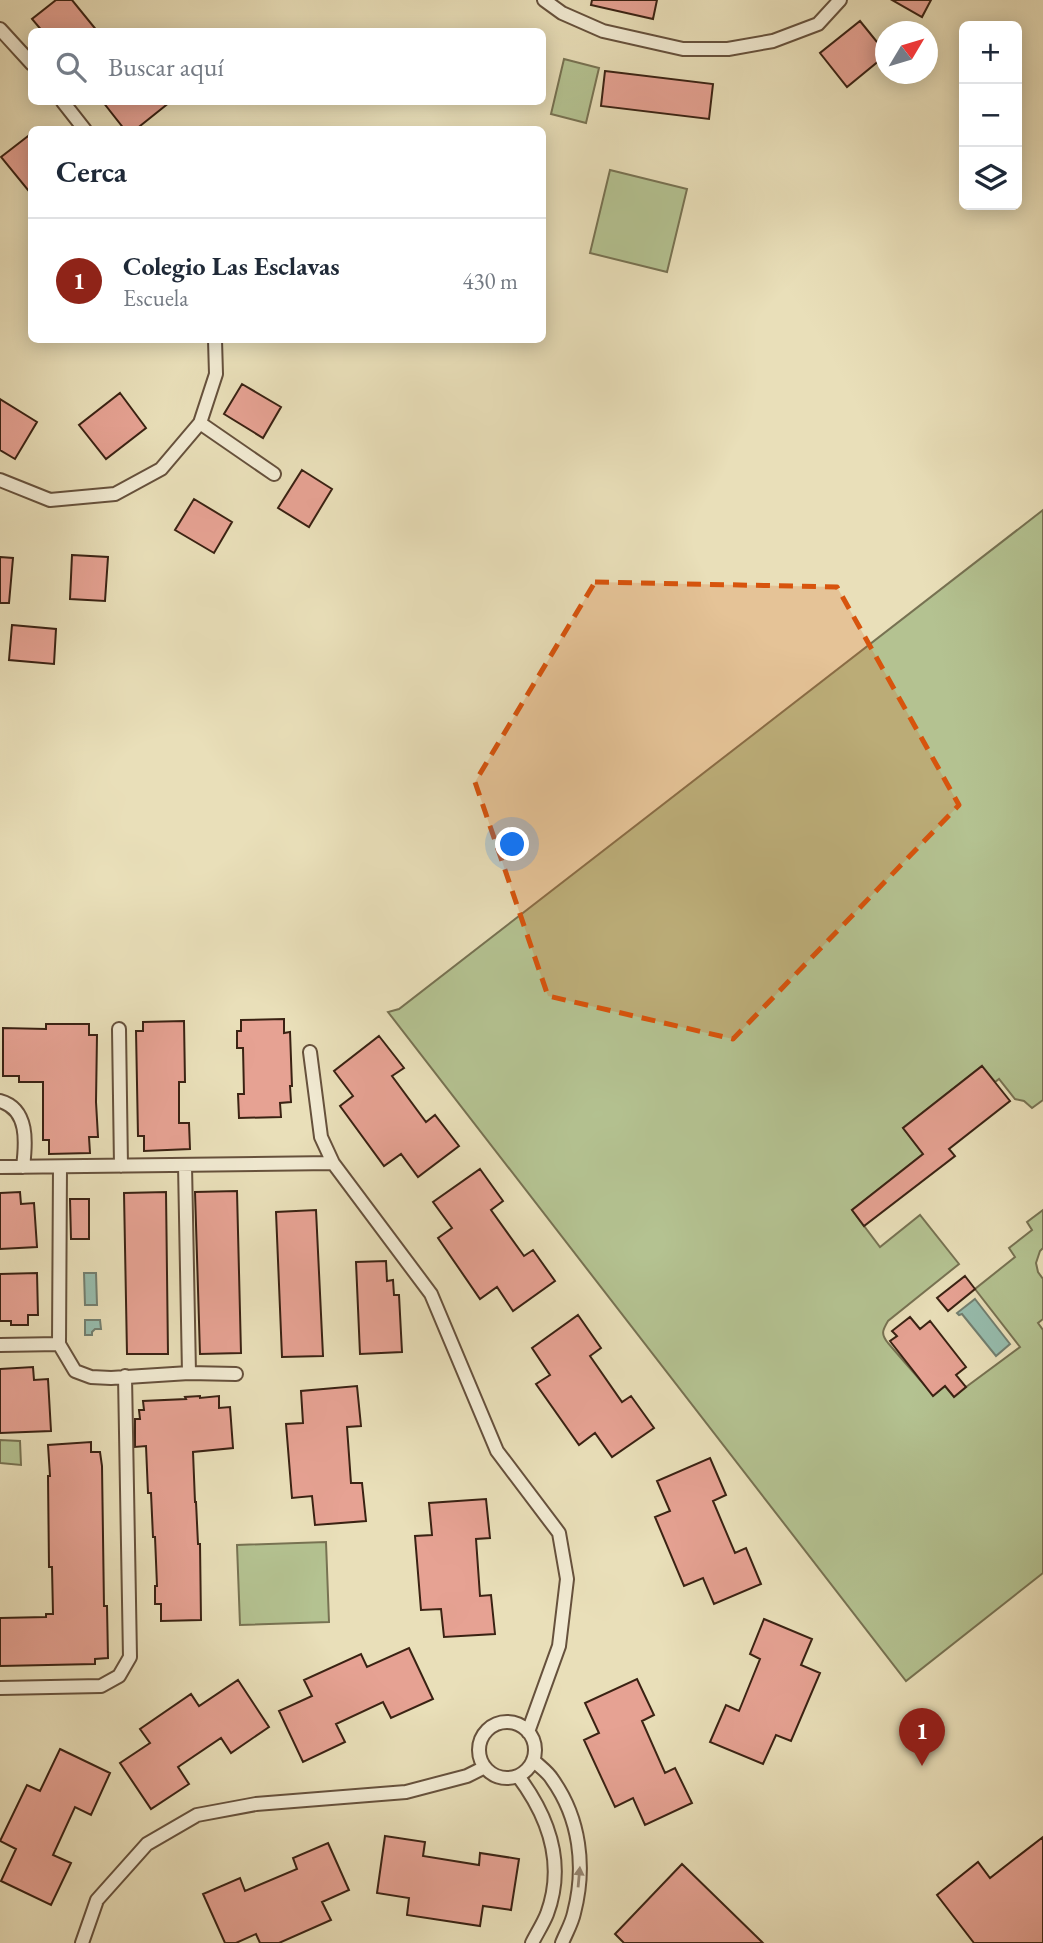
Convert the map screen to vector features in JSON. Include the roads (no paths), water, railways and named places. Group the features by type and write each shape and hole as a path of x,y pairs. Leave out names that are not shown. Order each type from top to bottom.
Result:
{"street":[{"path":"544,0 562,13 603,31 683,49 728,49 773,41 818,23 840,0"},
{"path":"0,29 28,60"},
{"path":"64,105 82,126"},
{"path":"0,480 50,500 115,494 162,469 200,423 216,374 215,343"},
{"path":"200,423 274,474"},
{"path":"119,1029 121,1166"},
{"path":"310,1052 321,1136 333,1163 431,1294 498,1451 559,1533 567,1579 559,1646 528,1732"},
{"path":"0,1101 9,1104 21,1117 26,1144 23,1167"},
{"path":"0,1167 333,1163"},
{"path":"185,1165 189,1373"},
{"path":"60,1167 59,1344 75,1371 91,1377 236,1374"},
{"path":"0,1345 59,1344"},
{"path":"0,1688 101,1686 119,1676 130,1657 124,1376"},
{"path":"512,1723 520,1726 528,1732 534,1745 533,1760 527,1770 517,1776 496,1776 485,1767 481,1758 481,1740 493,1726 512,1723"},
{"path":"533,1760 551,1777 567,1804 579,1842 580,1873 574,1913 562,1943"},
{"path":"82,1943 97,1899 147,1844 197,1815 256,1804 406,1791 467,1776 485,1767"},
{"path":"517,1776 533,1796 546,1822 554,1863 553,1890 547,1914 532,1943"}],"place":[{"name":"Colegio Las Esclavas","path":"922,1766"}]}
